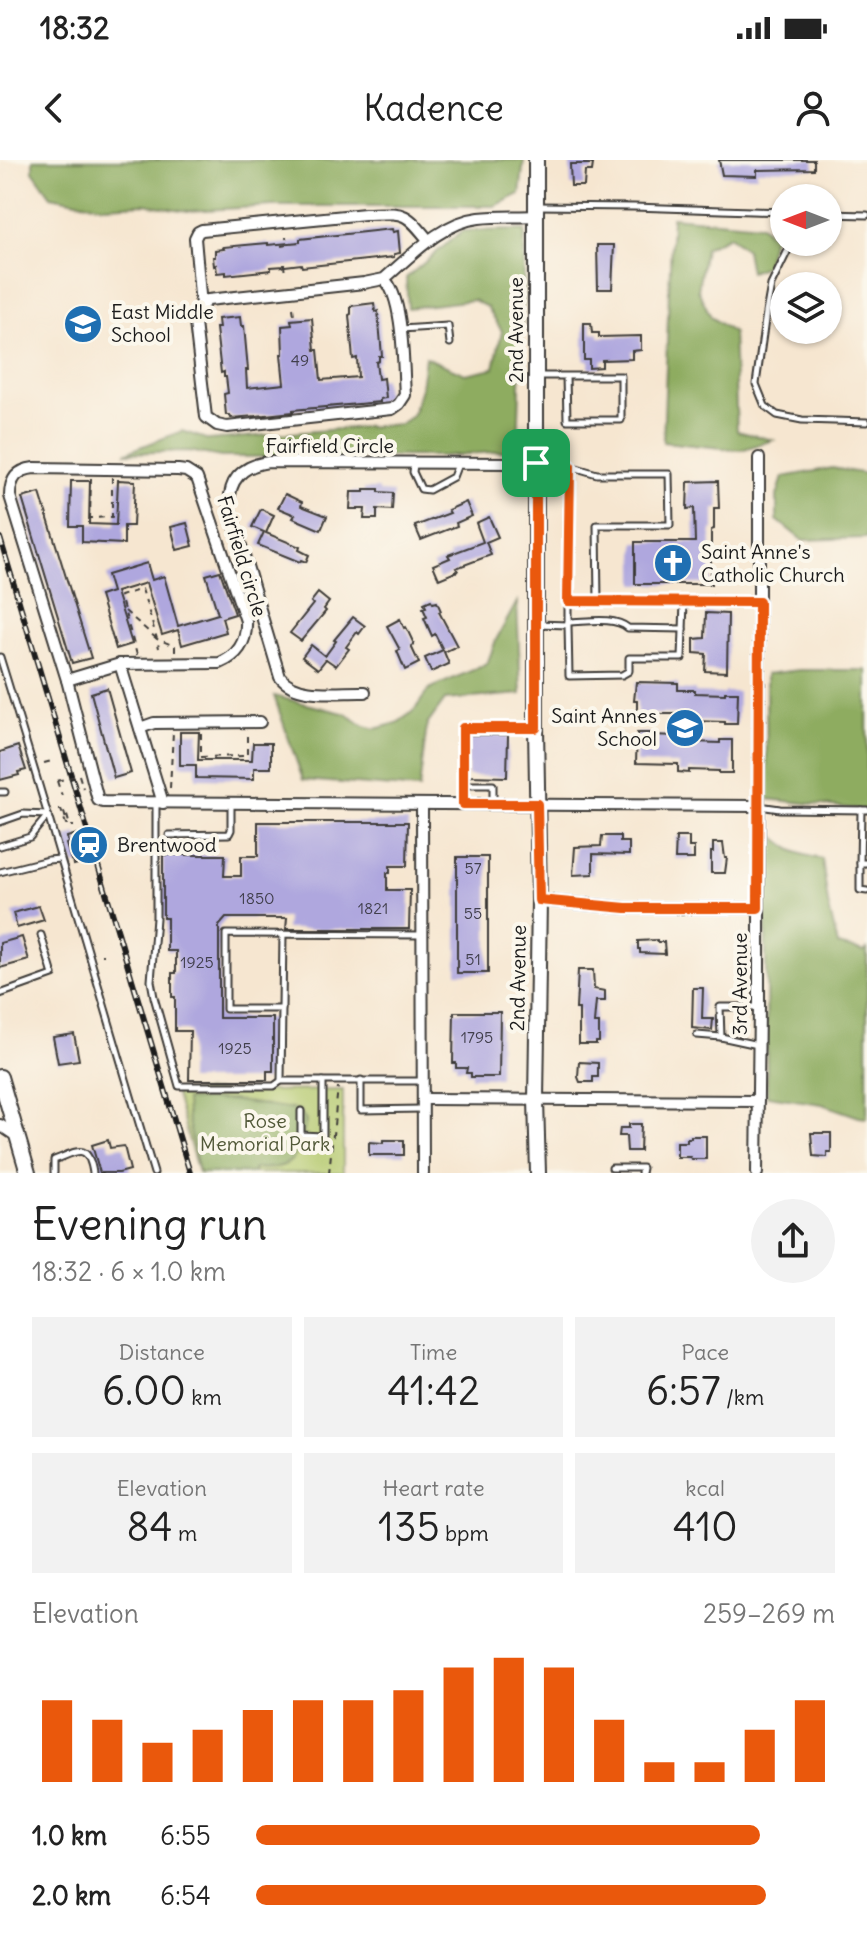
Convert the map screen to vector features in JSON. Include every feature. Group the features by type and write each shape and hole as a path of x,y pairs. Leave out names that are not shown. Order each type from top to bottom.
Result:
{"street":[{"name":"2nd Avenue","path":"536,160 538,1173"},
{"path":"384,279 393,291 399,310 405,395 399,404 392,409 223,426 212,423 206,417 195,323 197,312 208,300 384,279 429,241 467,220 536,211"},
{"path":"201,306 195,238 202,230 365,214 398,214 412,221 429,241"},
{"name":"3rd Avenue","path":"757,1173 759,458"},
{"name":"Fairfield Circle","path":"365,692 300,691 286,685 280,677 230,509 232,486 238,476 245,469 261,463 536,463"},
{"name":"Fairfield circle","path":"178,470 197,478 247,628 243,643 228,660 211,664 175,663 120,664 67,680 10,496 13,479 21,471 178,470"},
{"path":"120,664 160,803"},
{"path":"67,680 98,800 103,802 758,806"},
{"path":"140,728 154,723 260,722"},
{"path":"422,804 423,1173"},
{"path":"539,900 626,908 758,908"},
{"path":"1,1084 28,1173"},
{"path":"423,1104 536,1100 758,1101"},
{"path":"0,1125 18,1137"}],"lane":[{"path":"536,211 634,207 770,212"},
{"path":"842,214 867,215"},
{"path":"785,256 771,285 756,384 765,406 777,415 802,420 867,422"},
{"path":"400,329 448,326 450,343"},
{"path":"536,376 566,376 621,376 621,420 567,420 566,376"},
{"path":"414,463 413,472 421,489 429,490 453,477 458,464"},
{"path":"536,463 570,466 597,474 669,474 670,525 597,525 598,601"},
{"path":"570,466 569,676 622,675 629,671 629,658 682,658 684,602"},
{"path":"568,601 759,602"},
{"path":"536,624 616,622 628,628 683,629"},
{"path":"0,658 154,1173"},
{"path":"463,804 463,728 536,728"},
{"path":"463,785 493,785 493,804"},
{"path":"160,803 151,981 179,1086 274,1086 281,1081 422,1081"},
{"path":"169,835 229,834 231,803"},
{"path":"758,806 864,810 860,890 867,891"},
{"path":"0,822 23,814 49,815"},
{"path":"0,846 30,837 49,815"},
{"path":"0,872 60,859"},
{"path":"282,1009 226,1009 226,934 422,935"},
{"path":"281,1081 283,934"},
{"path":"0,994 53,975 41,935"},
{"path":"721,1037 720,1007 759,1007"},
{"path":"697,1035 758,1045"},
{"path":"361,1080 361,1110 423,1104"},
{"path":"301,1111 301,1135 323,1136 323,1081"},
{"path":"53,1173 54,1160 79,1151 91,1158 93,1173"},
{"path":"612,1168 642,1168 641,1173"}],"path":[{"path":"281,246 287,245 286,237"},
{"path":"284,264 285,276"},
{"path":"293,308 294,315"},
{"path":"91,477 90,518 112,517 112,476"},
{"path":"139,664 120,596 142,589 159,648"},
{"path":"124,611 157,639 175,646 175,663"},
{"path":"201,722 201,757 247,756 247,723"},
{"path":"170,788 174,723"},
{"path":"44,763 55,760"},
{"path":"62,796 57,781 79,775 83,788"},
{"path":"59,810 66,824 64,812 70,826 74,826"},
{"path":"329,1173 339,1081"}],"green space":[{"path":"33,160 524,160 520,194 495,206 273,206 188,211 144,204 103,206 51,196 33,171"},
{"path":"672,217 761,225 770,234 766,266 750,272 746,250 729,236 705,248 698,290 711,317 733,333 737,431 773,440 741,450 663,442"},
{"path":"525,230 518,450 444,456 221,457 189,451 125,453 182,431 209,440 400,424 412,416 421,388 425,357 465,374 494,368 502,331 487,307 473,300 408,308 406,278 462,231"},
{"path":"832,468 867,474 867,538 802,540 777,520 777,496 783,477"},
{"path":"517,602 521,694 445,700 427,725 419,789 303,780 274,696 347,714 362,725 375,729 397,723 414,711 429,689 487,664"},
{"path":"800,670 867,670 867,810 767,799 766,674"},
{"path":"765,829 791,849 822,859 838,945 864,952 867,949 867,1118 822,1104 767,1096"},
{"name":"Rose Memorial Park","path":"343,1090 343,1173 198,1173 175,1092"},
{"path":"186,1100 230,1100 299,1110 306,1121 301,1145 292,1159 278,1167 254,1169 252,1173 199,1173"}],"building":[{"path":"719,160 814,160 814,169 757,170 757,176 722,175"},
{"path":"570,164 593,164 592,171 585,171 584,186 571,186"},
{"path":"392,229 393,232 398,231 400,253 394,254 394,257 302,267 301,264 271,267 271,270 226,275 226,272 217,273 214,266 215,250 223,247 300,242 300,239"},
{"path":"597,245 614,245 612,289 598,289"},
{"path":"374,303 375,312 378,311 382,356 376,362 378,379 384,378 386,398 380,399 380,402 256,416 231,418 226,415 224,394 228,393 226,377 224,372 221,373 216,328 219,328 218,319 240,317 241,326 244,326 247,388 284,384 282,326 292,325 291,320 312,318 321,380 358,377 349,315 351,306"},
{"path":"584,323 591,323 592,333 599,333 599,337 641,336 641,350 632,351 632,359 602,360 602,367 589,368 589,360 584,360"},
{"path":"118,480 135,481 133,526 124,526 124,544 82,542 82,526 70,526 71,481 90,481 89,524 116,525"},
{"name":"Saint Anne's Catholic Church","path":"718,481 719,508 714,508 714,529 711,530 711,584 635,584 635,542 695,542 694,508 687,509 688,482"},
{"path":"364,489 393,493 392,510 377,509 377,519 364,519 365,509 350,509 351,492 364,492"},
{"path":"40,493 91,658 72,663 22,498"},
{"path":"285,494 302,502 301,506 327,516 321,530 278,508"},
{"path":"466,502 472,516 456,523 457,526 421,540 415,526 450,513 448,510"},
{"path":"261,509 274,515 266,533 300,547 299,550 309,555 306,562 258,545 264,532 252,527"},
{"path":"489,517 498,537 486,542 491,555 456,568 458,571 439,579 433,565 450,558 448,555 483,542 476,523"},
{"path":"187,523 193,546 177,550 171,527"},
{"path":"147,563 152,580 164,576 178,626 218,614 206,575 220,571 235,614 222,618 226,632 182,645 178,630 162,635 146,583 116,592 132,644 116,649 100,596 112,592 107,575"},
{"path":"318,593 329,602 324,609 326,611 301,641 290,633"},
{"path":"431,600 437,602 457,646 444,652 449,664 431,672 425,658 443,650 424,618 427,617 424,603"},
{"path":"706,613 728,614 727,672 705,671 706,654 694,653 694,639 705,638"},
{"path":"353,617 365,626 346,647 349,649 336,666 326,659 318,669 302,657 311,645 325,656"},
{"path":"400,619 414,644 411,646 419,663 405,670 397,651 400,650 387,626"},
{"name":"Saint Annes School","path":"636,682 678,683 678,690 695,690 695,693 738,692 737,724 692,721 692,742 732,740 732,773 678,772 678,764 636,763 637,733 678,736 678,714 637,714 637,701 634,701"},
{"path":"107,688 131,773 114,778 91,693"},
{"path":"180,732 199,732 198,760 252,760 253,743 271,743 271,768 254,768 254,779 196,778 196,765 180,765"},
{"path":"468,735 508,735 507,777 468,776"},
{"path":"18,746 26,770 0,780 0,752"},
{"path":"258,822 408,822 407,866 390,866 387,890 410,890 409,929 286,929 287,918 226,918 219,926 219,1018 273,1018 273,1071 267,1071 267,1080 189,1080 190,1031 175,1031 172,973 176,973 176,951 167,951 167,918 163,918 163,855 225,855 224,876 241,876 241,856 258,856"},
{"name":"Brentwood","path":"77,834 85,862 74,865 66,844 67,837"},
{"path":"602,836 620,836 620,842 629,842 629,855 593,854 593,874 573,875 575,847 601,846"},
{"path":"676,837 689,837 689,847 694,847 694,859 675,859"},
{"path":"713,843 723,843 727,858 725,873 711,873"},
{"path":"457,857 488,857 488,973 457,973"},
{"path":"39,906 44,920 17,928 13,913"},
{"path":"22,937 29,960 0,968 0,943"},
{"path":"638,941 664,942 665,954 640,953"},
{"path":"578,970 593,970 594,989 605,991 605,1001 596,1001 594,1023 599,1023 599,1042 596,1044 579,1044 579,1009 576,1009"},
{"path":"693,988 703,988 702,1019 713,1019 712,1030 692,1028"},
{"path":"454,1012 500,1012 499,1077 471,1077 471,1073 466,1073 467,1068 456,1068 456,1063 453,1063"},
{"path":"74,1034 79,1060 58,1063 53,1037"},
{"path":"579,1062 598,1063 598,1077 593,1077 593,1082 580,1082"},
{"path":"629,1124 641,1124 640,1151 627,1151 626,1136 619,1136 620,1128 629,1128"},
{"path":"811,1133 831,1133 831,1152 827,1152 827,1157 813,1156"},
{"path":"691,1136 706,1136 706,1159 677,1157 677,1142 687,1142"},
{"path":"108,1140 110,1148 124,1146 130,1170 100,1173 92,1145"},
{"path":"383,1140 404,1140 404,1155 369,1155 369,1142 383,1143"}],"railway":[{"path":"0,538 190,1173"}],"place":[{"name":"East Middle School","path":"83,324"},
{"name":"Saint Anne's Catholic Church","path":"673,563"},
{"name":"Saint Annes School","path":"685,728"},
{"name":"Brentwood","path":"89,845"}],"route":[{"path":"536,463 570,466 568,601 759,602 758,908 626,908 539,900 537,804 463,804 463,728 536,728 536,463"}]}
